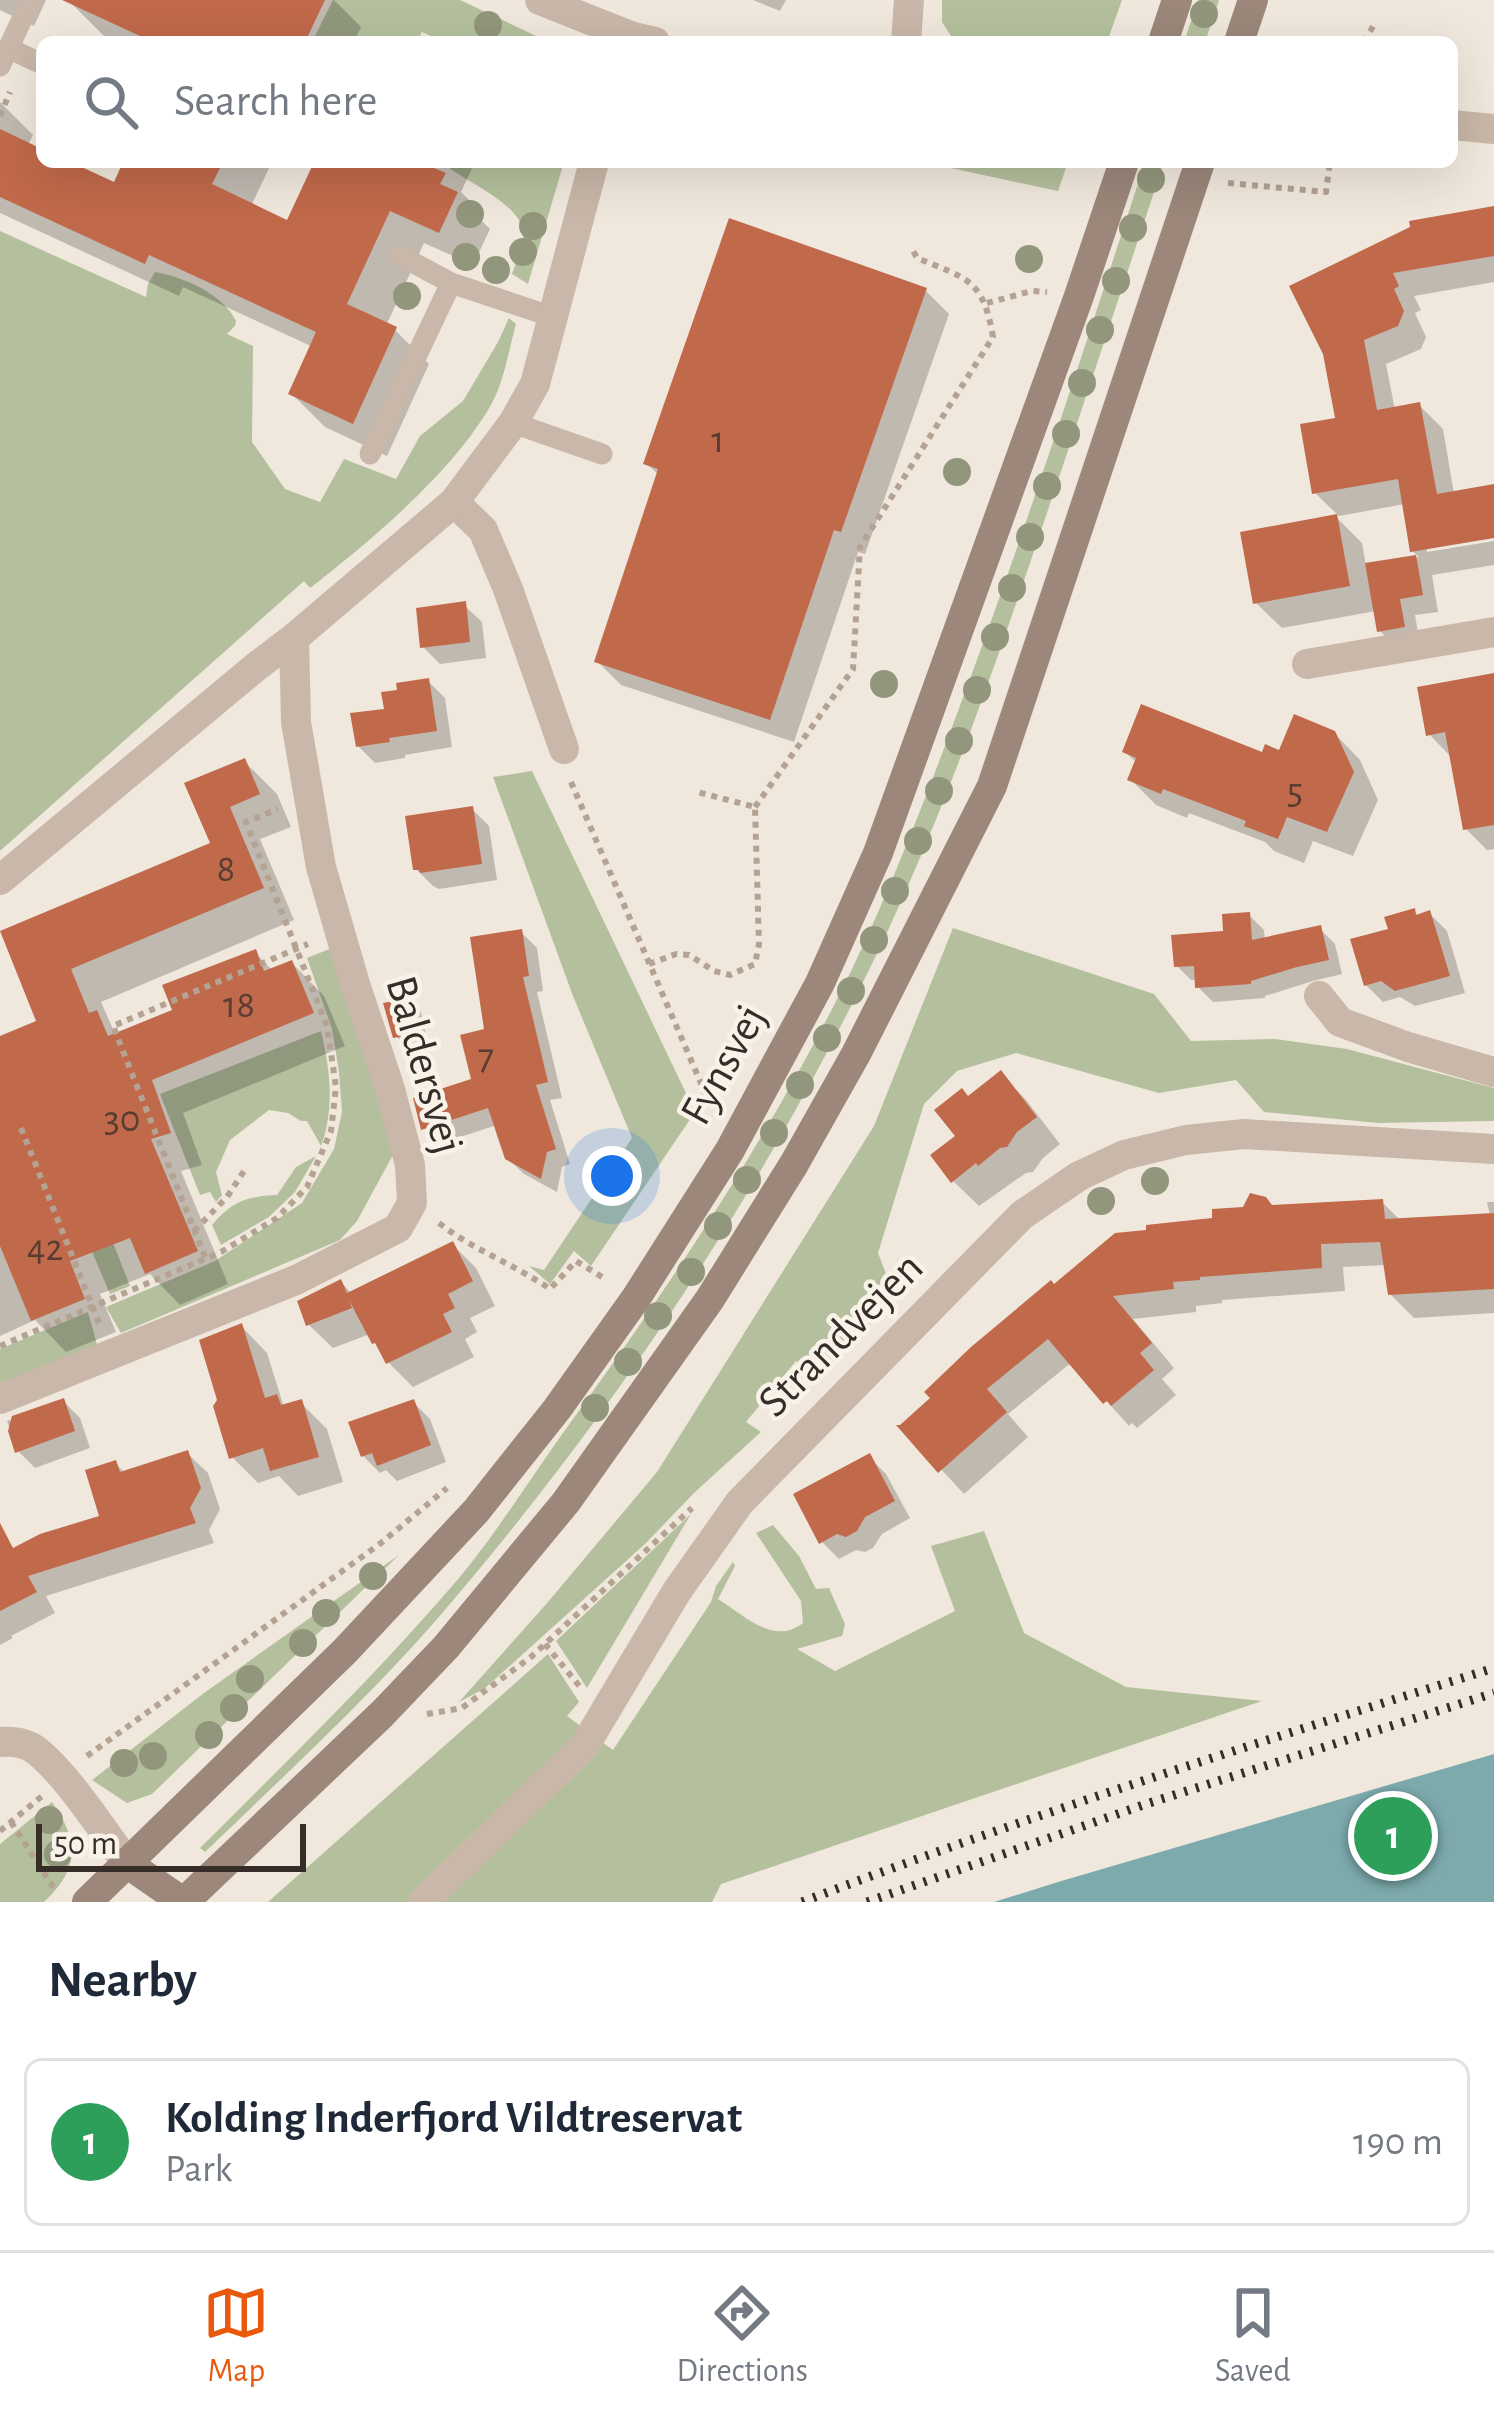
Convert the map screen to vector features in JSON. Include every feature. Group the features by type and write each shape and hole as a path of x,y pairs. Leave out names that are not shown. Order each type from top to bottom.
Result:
{"main road":[{"path":"1165,36 1177,0"},
{"path":"1241,36 1252,0"},
{"name":"Fynsvej","path":"87,1902 345,1651 476,1511 636,1298 730,1150 820,983 878,853 1122,168"},
{"path":"128,1864 184,1902 382,1714 446,1647 566,1502 710,1299 856,1054 992,786 1197,171"},
{"path":"128,1864 145,1902"}],"street":[{"path":"540,0 629,36"},
{"path":"906,36 910,0"},
{"path":"1458,126 1494,129"},
{"path":"0,880 454,502 513,423 535,384 592,168"},
{"path":"454,502 483,530 564,749"},
{"path":"1307,664 1494,632"},
{"name":"Baldersvej","path":"0,1400 296,1280 398,1228 412,1203 410,1165 390,1089 321,867 296,722 294,638"},
{"path":"1319,996 1340,1022 1494,1072"},
{"name":"Strandvejen","path":"423,1902 585,1745 677,1591 740,1502 1022,1215 1079,1176 1124,1155 1186,1140 1244,1134 1494,1149"},
{"path":"0,1742 33,1747 128,1864"}],"lane":[{"path":"31,0 4,57 36,63"},
{"path":"400,255 452,283 553,317"},
{"path":"370,454 452,283"},
{"path":"513,423 602,454"}],"path":[{"path":"1368,36 1376,23"},
{"path":"1197,171 1326,192 1329,168"},
{"path":"649,964 676,954 689,955 730,975 755,964 759,944 755,807 853,669 860,547 992,337 987,303 965,278 917,258 911,247"},
{"path":"987,303 1033,291 1079,296"},
{"path":"564,749 570,781 730,1150"},
{"path":"697,792 755,807"},
{"path":"0,1346 206,1259 277,1218 307,1187 331,1131 336,1087 327,1026 246,822 309,797"},
{"path":"206,1259 113,1026 340,931"},
{"path":"21,1128 93,1306"},
{"path":"194,1231 227,1197 246,1168"},
{"path":"412,1203 461,1240 550,1288 576,1262 636,1298"},
{"path":"0,1832 61,1776 381,1543 450,1486"},
{"path":"382,1714 407,1718 462,1708 545,1644 699,1502"},
{"path":"545,1644 586,1693 607,1708"},
{"path":"11,1822 56,1890"}],"green space":[{"path":"333,0 460,0 536,36 431,36 422,32 420,36 315,36"},
{"path":"942,0 1122,0 1109,36 951,36 942,22"},
{"path":"1198,0 1219,0 1207,36 1186,36"},
{"path":"450,168 562,168 528,284 512,274 523,236 521,225 493,196"},
{"path":"951,168 1066,168 1058,191"},
{"path":"1143,168 1162,168 983,697 890,926 799,1104 639,1360 519,1520 396,1665 205,1852 200,1848 365,1682 473,1560 684,1260 756,1145 868,935 936,770 1033,501"},
{"path":"0,231 146,297 155,272 190,283 222,303 236,321 227,334 253,346 252,442 285,489 320,502 344,459 396,479 420,436 463,401 509,318 516,324 492,403 434,479 310,588 304,581 0,851"},
{"path":"532,771 695,1112 591,1266 574,1251 550,1284 529,1266 544,1270 632,1138 573,996 493,777"},
{"path":"953,928 1154,994 1191,1041 1275,1039 1347,1049 1494,1088 1494,1121 1378,1123 1264,1112 1236,1080 1159,1093 1016,1053 957,1071 924,1104 878,1253 895,1297 820,1375 796,1361 746,1422 761,1432 484,1689 459,1702 657,1472 874,1126"},
{"path":"332,948 394,1153 357,1221 340,1240 121,1333 106,1307 215,1261 302,1203 334,1149 342,1112 339,1072 332,1029 307,958"},
{"path":"321,1031 330,1088 321,1146 307,1121 269,1110 230,1140 216,1172 222,1195 216,1202 210,1192 200,1195 160,1094"},
{"path":"58,1102 130,1286 110,1294 33,1112"},
{"path":"316,1156 295,1192 269,1217 221,1245 212,1225 219,1217 240,1202 277,1195 296,1167"},
{"path":"88,1312 98,1348 0,1389 0,1349"},
{"path":"691,1514 587,1688 556,1641"},
{"path":"773,1525 799,1556 816,1589 829,1588 845,1624 842,1636 797,1649 835,1671 955,1611 931,1546 984,1531 1024,1633 1126,1687 1262,1701 721,1884 712,1902 268,1902 548,1654 579,1702 567,1716 613,1750 733,1562 718,1599 770,1630 803,1623 801,1601 756,1533"},
{"path":"399,1555 152,1794 127,1803 92,1780 204,1693"},
{"path":"52,1802 71,1842 64,1878 44,1902 0,1902 0,1844"}],"water":[{"path":"1494,1754 1494,1902 994,1902 1058,1882"}],"building":[{"path":"62,0 325,0 308,36 140,36"},
{"path":"0,129 36,146 36,168 84,168 114,182 120,168 220,168 212,184 287,220 311,168 434,168 446,173 440,184 458,192 439,233 390,211 347,304 397,327 353,424 288,394 316,332 149,255 145,264 0,197"},
{"path":"1494,206 1494,256 1393,273 1404,311 1398,326 1364,340 1377,410 1420,402 1437,494 1494,484 1494,538 1410,552 1398,479 1312,494 1300,424 1335,418 1323,354 1289,286 1410,227 1409,221"},
{"path":"729,218 927,288 841,532 834,530 770,720 594,662 658,469 643,464"},
{"path":"1337,514 1350,586 1253,604 1240,532"},
{"path":"1416,555 1423,595 1400,599 1405,627 1377,632 1365,563"},
{"path":"466,601 470,642 420,648 416,608"},
{"path":"1494,673 1494,825 1463,830 1445,732 1426,736 1417,687"},
{"path":"429,678 437,731 356,747 350,713 384,709 381,692 397,690 396,683"},
{"path":"1141,704 1262,752 1265,744 1279,750 1294,714 1335,731 1354,772 1327,832 1287,817 1278,839 1244,826 1246,821 1127,780 1136,758 1122,752"},
{"path":"245,758 260,794 230,807 264,888 71,969 89,1013 97,1010 108,1036 172,1010 162,985 256,949 264,971 292,960 314,1013 152,1080 171,1133 151,1139 198,1251 145,1274 130,1238 70,1261 85,1299 31,1321 0,1246 0,1036 36,1021 0,931 210,843 184,783"},
{"path":"473,806 482,864 413,870 405,816"},
{"path":"1415,908 1416,915 1430,910 1450,976 1395,991 1381,981 1364,986 1350,939 1388,929 1384,917"},
{"path":"1250,912 1252,940 1321,925 1329,960 1251,984 1195,988 1194,966 1174,967 1171,935 1223,931 1222,914"},
{"path":"522,929 529,976 523,977 548,1082 536,1085 556,1149 547,1152 541,1179 505,1159 488,1108 421,1130 413,1098 471,1079 460,1035 484,1029 470,937"},
{"path":"413,997 421,1033 393,1038 383,1003"},
{"path":"1001,1070 1037,1117 1007,1147 951,1183 930,1155 955,1136 934,1110 962,1088 968,1096"},
{"path":"1250,1193 1266,1197 1272,1205 1383,1199 1385,1219 1494,1213 1494,1289 1388,1295 1380,1242 1321,1244 1322,1268 1200,1277 1173,1282 1174,1289 1113,1296 1152,1343 1140,1353 1154,1370 1111,1406 1107,1401 1103,1404 1048,1339 987,1389 1007,1412 938,1473 896,1425 930,1398 924,1392 971,1347 1115,1233 1212,1218 1212,1209 1243,1207"},
{"path":"453,1241 473,1281 448,1294 455,1308 443,1314 452,1332 386,1364 349,1300 352,1308 306,1326 297,1301 341,1279 347,1293"},
{"path":"242,1323 265,1398 277,1394 281,1405 302,1399 319,1457 270,1471 263,1448 229,1459 199,1340"},
{"path":"64,1398 75,1431 15,1453 8,1431 12,1416"},
{"path":"414,1399 431,1445 377,1466 372,1453 361,1457 348,1422"},
{"path":"188,1450 201,1488 190,1508 196,1523 28,1576 37,1592 0,1611 0,1523 13,1548 40,1534 99,1516 85,1470 116,1460 120,1472"},
{"path":"870,1453 895,1501 865,1517 857,1531 846,1537 837,1534 819,1544 793,1494"}],"railway":[{"path":"802,1902 1060,1809 1494,1668"},
{"path":"867,1902 1146,1804 1494,1693"}],"place":[{"name":"Kolding Inderfjord Vildtreservat","path":"1393,1836"}]}
